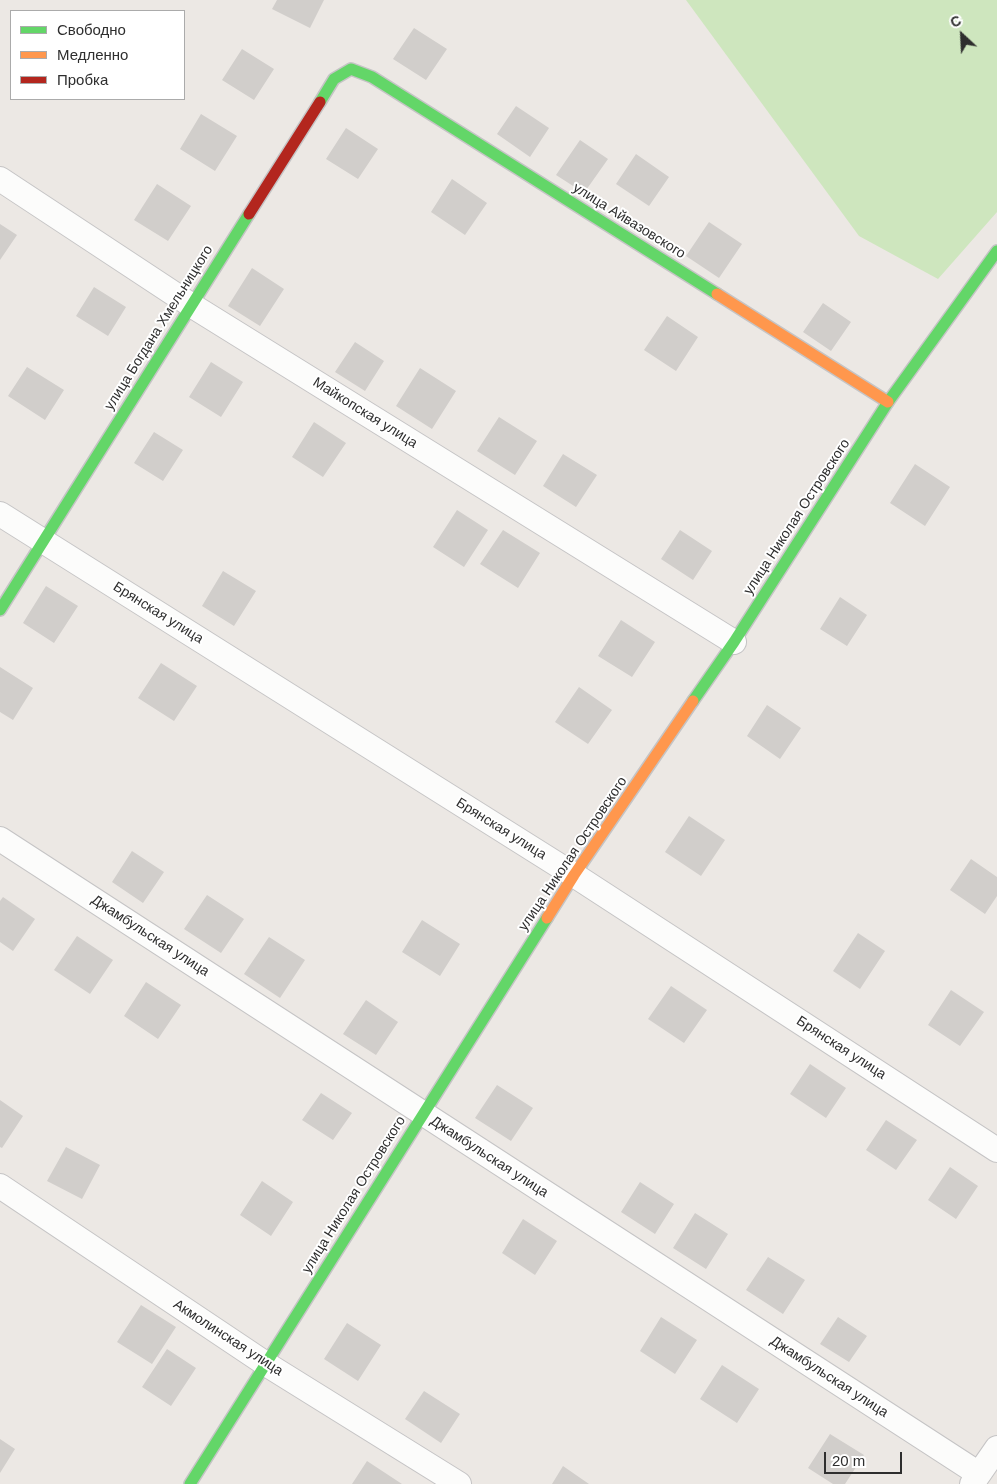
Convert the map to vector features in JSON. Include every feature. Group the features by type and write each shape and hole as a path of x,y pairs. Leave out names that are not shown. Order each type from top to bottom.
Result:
{"street":[{"name":"улица Богдана Хмельницкого","path":"0,610 334,79 352,69"},
{"name":"улица Айвазовского","path":"352,69 372,77 888,402"},
{"name":"Майкопская улица","path":"0,179 191,305 734,642"},
{"name":"улица Николая Островского","path":"190,1484 574,875 734,642 888,402 997,251"},
{"name":"Брянская улица","path":"0,514 574,875 997,1150"},
{"name":"Джамбульская улица","path":"0,839 423,1114 976,1479"},
{"name":"Акмолинская улица","path":"0,1186 266,1364 459,1484"},
{"path":"976,1479 997,1448"}],"green space":[{"path":"686,0 997,0 997,212 938,279 859,236"}],"building":[{"path":"277,0 324,0 310,28 272,9"},
{"path":"414,28 447,49 426,80 393,59"},
{"path":"242,49 274,69 254,100 222,80"},
{"path":"516,106 549,128 530,157 497,134"},
{"path":"201,114 237,136 215,171 180,149"},
{"path":"346,128 378,149 358,179 326,159"},
{"path":"580,140 608,159 584,193 556,175"},
{"path":"636,154 669,177 649,206 616,184"},
{"path":"452,179 487,203 465,235 431,212"},
{"path":"157,184 191,206 168,241 134,220"},
{"path":"709,222 742,244 719,278 686,256"},
{"path":"0,224 17,235 0,260"},
{"path":"252,268 284,289 260,326 228,306"},
{"path":"94,287 126,307 108,336 76,316"},
{"path":"823,303 851,322 831,351 803,332"},
{"path":"667,316 698,337 676,371 644,350"},
{"path":"355,342 384,361 365,391 335,372"},
{"path":"211,362 243,382 221,417 189,397"},
{"path":"27,367 64,390 45,420 8,396"},
{"path":"420,368 456,391 432,429 396,406"},
{"path":"499,417 537,441 515,475 477,451"},
{"path":"314,422 346,443 323,477 292,457"},
{"path":"154,432 183,450 163,481 134,463"},
{"path":"563,454 597,475 576,507 543,486"},
{"path":"915,464 950,487 925,526 890,503"},
{"path":"457,510 488,530 464,567 433,547"},
{"path":"503,530 540,553 518,588 480,564"},
{"path":"680,530 712,551 693,580 661,559"},
{"path":"223,571 256,591 234,626 202,606"},
{"path":"46,586 78,606 54,643 23,623"},
{"path":"840,597 867,615 847,646 820,629"},
{"path":"621,620 655,642 632,677 598,656"},
{"path":"161,663 197,686 174,721 138,698"},
{"path":"0,667 33,688 13,720 0,712"},
{"path":"579,687 612,710 588,744 555,722"},
{"path":"767,705 801,728 780,759 747,736"},
{"path":"689,816 725,840 701,876 665,852"},
{"path":"132,851 164,872 143,903 112,882"},
{"path":"971,859 997,877 997,896 985,914 950,890"},
{"path":"207,895 244,919 221,953 184,929"},
{"path":"3,897 35,919 13,951 0,942 0,901"},
{"path":"422,920 460,944 440,976 402,952"},
{"path":"858,933 885,951 860,989 833,971"},
{"path":"77,936 113,960 90,994 54,970"},
{"path":"269,937 305,960 280,998 244,974"},
{"path":"146,982 181,1005 158,1039 124,1016"},
{"path":"671,986 707,1010 684,1043 648,1019"},
{"path":"951,990 984,1012 960,1046 928,1025"},
{"path":"366,1000 398,1022 376,1055 343,1034"},
{"path":"810,1064 846,1088 826,1118 790,1094"},
{"path":"497,1085 533,1108 511,1141 475,1118"},
{"path":"321,1093 352,1113 333,1140 302,1120"},
{"path":"0,1100 23,1116 2,1148 0,1147"},
{"path":"886,1120 917,1140 896,1170 866,1150"},
{"path":"66,1147 100,1165 82,1199 47,1181"},
{"path":"950,1167 978,1186 956,1219 928,1200"},
{"path":"262,1181 293,1202 271,1236 240,1215"},
{"path":"640,1182 674,1204 655,1234 621,1212"},
{"path":"695,1213 728,1234 706,1269 673,1248"},
{"path":"523,1219 557,1241 535,1275 502,1253"},
{"path":"768,1257 805,1280 783,1314 746,1290"},
{"path":"141,1305 176,1327 152,1364 117,1342"},
{"path":"661,1317 697,1340 675,1374 640,1351"},
{"path":"838,1317 867,1336 849,1362 820,1344"},
{"path":"347,1323 381,1345 358,1381 324,1359"},
{"path":"167,1349 196,1368 171,1406 142,1387"},
{"path":"722,1365 759,1389 737,1423 700,1399"},
{"path":"424,1391 460,1414 441,1443 405,1419"},
{"path":"830,1434 864,1455 845,1484 833,1484 808,1468"},
{"path":"0,1439 15,1449 0,1473"},
{"path":"367,1461 402,1484 352,1484"},
{"path":"563,1466 589,1484 552,1484"}],"traffic: fast":[{"path":"320,102 334,79 351,69 372,77 717,294"},
{"path":"0,610 249,214"},
{"path":"693,701 734,642 888,402 997,251"},
{"path":"190,1484 547,918"}],"traffic: slow":[{"path":"717,294 888,402"},
{"path":"547,918 574,875 693,701"}],"traffic: jam":[{"path":"249,214 320,102"}]}
